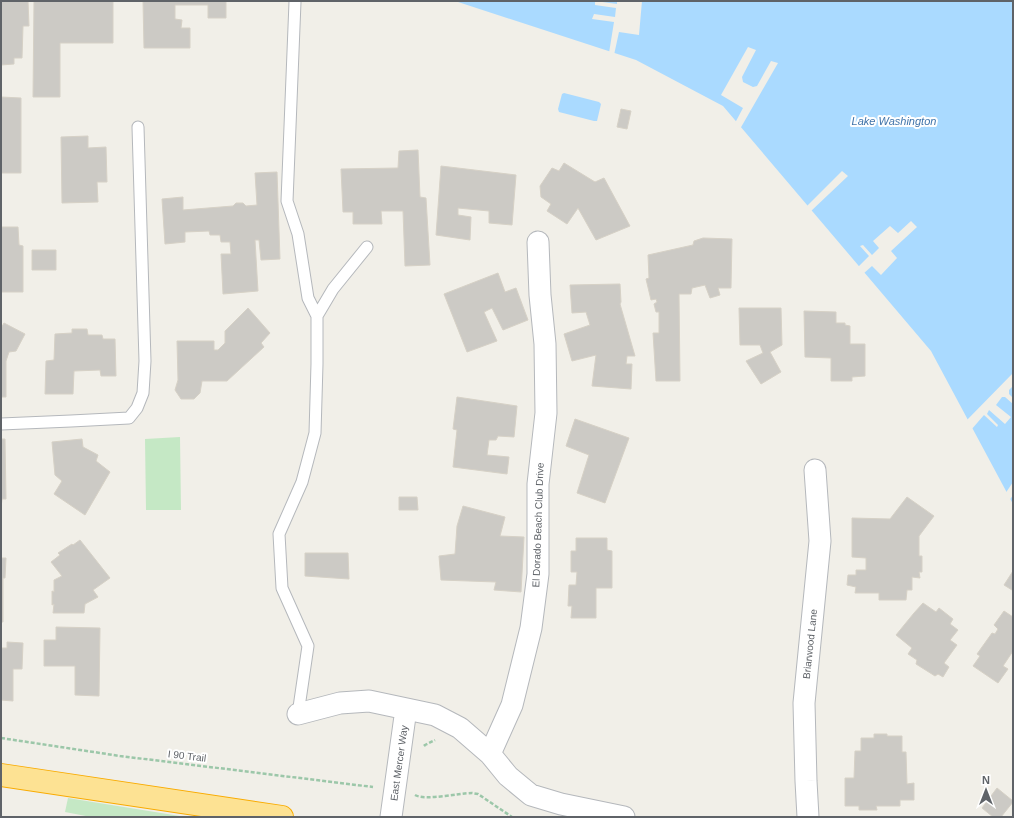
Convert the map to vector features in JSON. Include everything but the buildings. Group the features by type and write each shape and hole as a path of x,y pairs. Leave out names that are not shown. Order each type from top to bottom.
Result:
{"highway":[{"path":"1,775 282,817"}],"street":[{"name":"El Dorado Beach Club Drive","path":"490,754 512,705 531,628 538,574 538,484 546,413 545,344 540,295 538,242"},
{"name":"Briarwood Lane","path":"808,817 804,703 820,541 815,470"},
{"path":"298,714 340,703 369,701 435,715 460,728 490,754 508,776 531,795 561,804 624,817"},
{"name":"East Mercer Way","path":"391,817 406,709"}],"lane":[{"path":"295,2 287,201 298,234 308,298 317,316 315,433 302,482 279,534 282,588 308,646 298,714"},
{"path":"1,424 71,422 129,418 137,408 143,393 145,361 138,127"},
{"path":"317,316 333,289 366,247"}],"path":[{"name":"I 90 Trail","path":"1,738 120,756 371,787"},
{"path":"422,749 425,745 438,738"},
{"path":"417,791 418,797"},
{"path":"410,792 418,797 472,793 478,794 512,817"}],"green space":[{"path":"180,437 181,510 146,510 145,439"},
{"path":"68,798 186,817 91,817 65,812"}],"water":[{"name":"Lake Washington","path":"455,1 1013,1 1013,504 931,351 723,106 636,60"},
{"path":"564,93 599,102 601,104 597,121 559,112 558,109 562,94"}],"pier":[{"path":"595,1 617,4 617,1 642,1 639,35 619,32 614,55 609,53 614,22 592,19 594,14 615,17 616,8 595,5"},
{"path":"748,47 756,50 742,77 743,82 753,87 757,86 771,61 778,63 740,129 735,123 743,108 721,95"},
{"path":"842,171 848,176 810,212 806,207"},
{"path":"911,221 917,227 891,251 897,258 881,275 872,266 863,274 858,267 869,256 860,246 863,245 872,255 879,248 873,241 890,226 898,233"},
{"path":"1013,373 1013,386 1009,390 1009,394 1013,398 1013,404 1005,397 1002,397 996,405 1011,417 1005,424 989,410 987,414 998,425 997,427 984,415 971,430 966,421"},
{"path":"1013,482 1013,495 1009,501 1005,494"}]}
